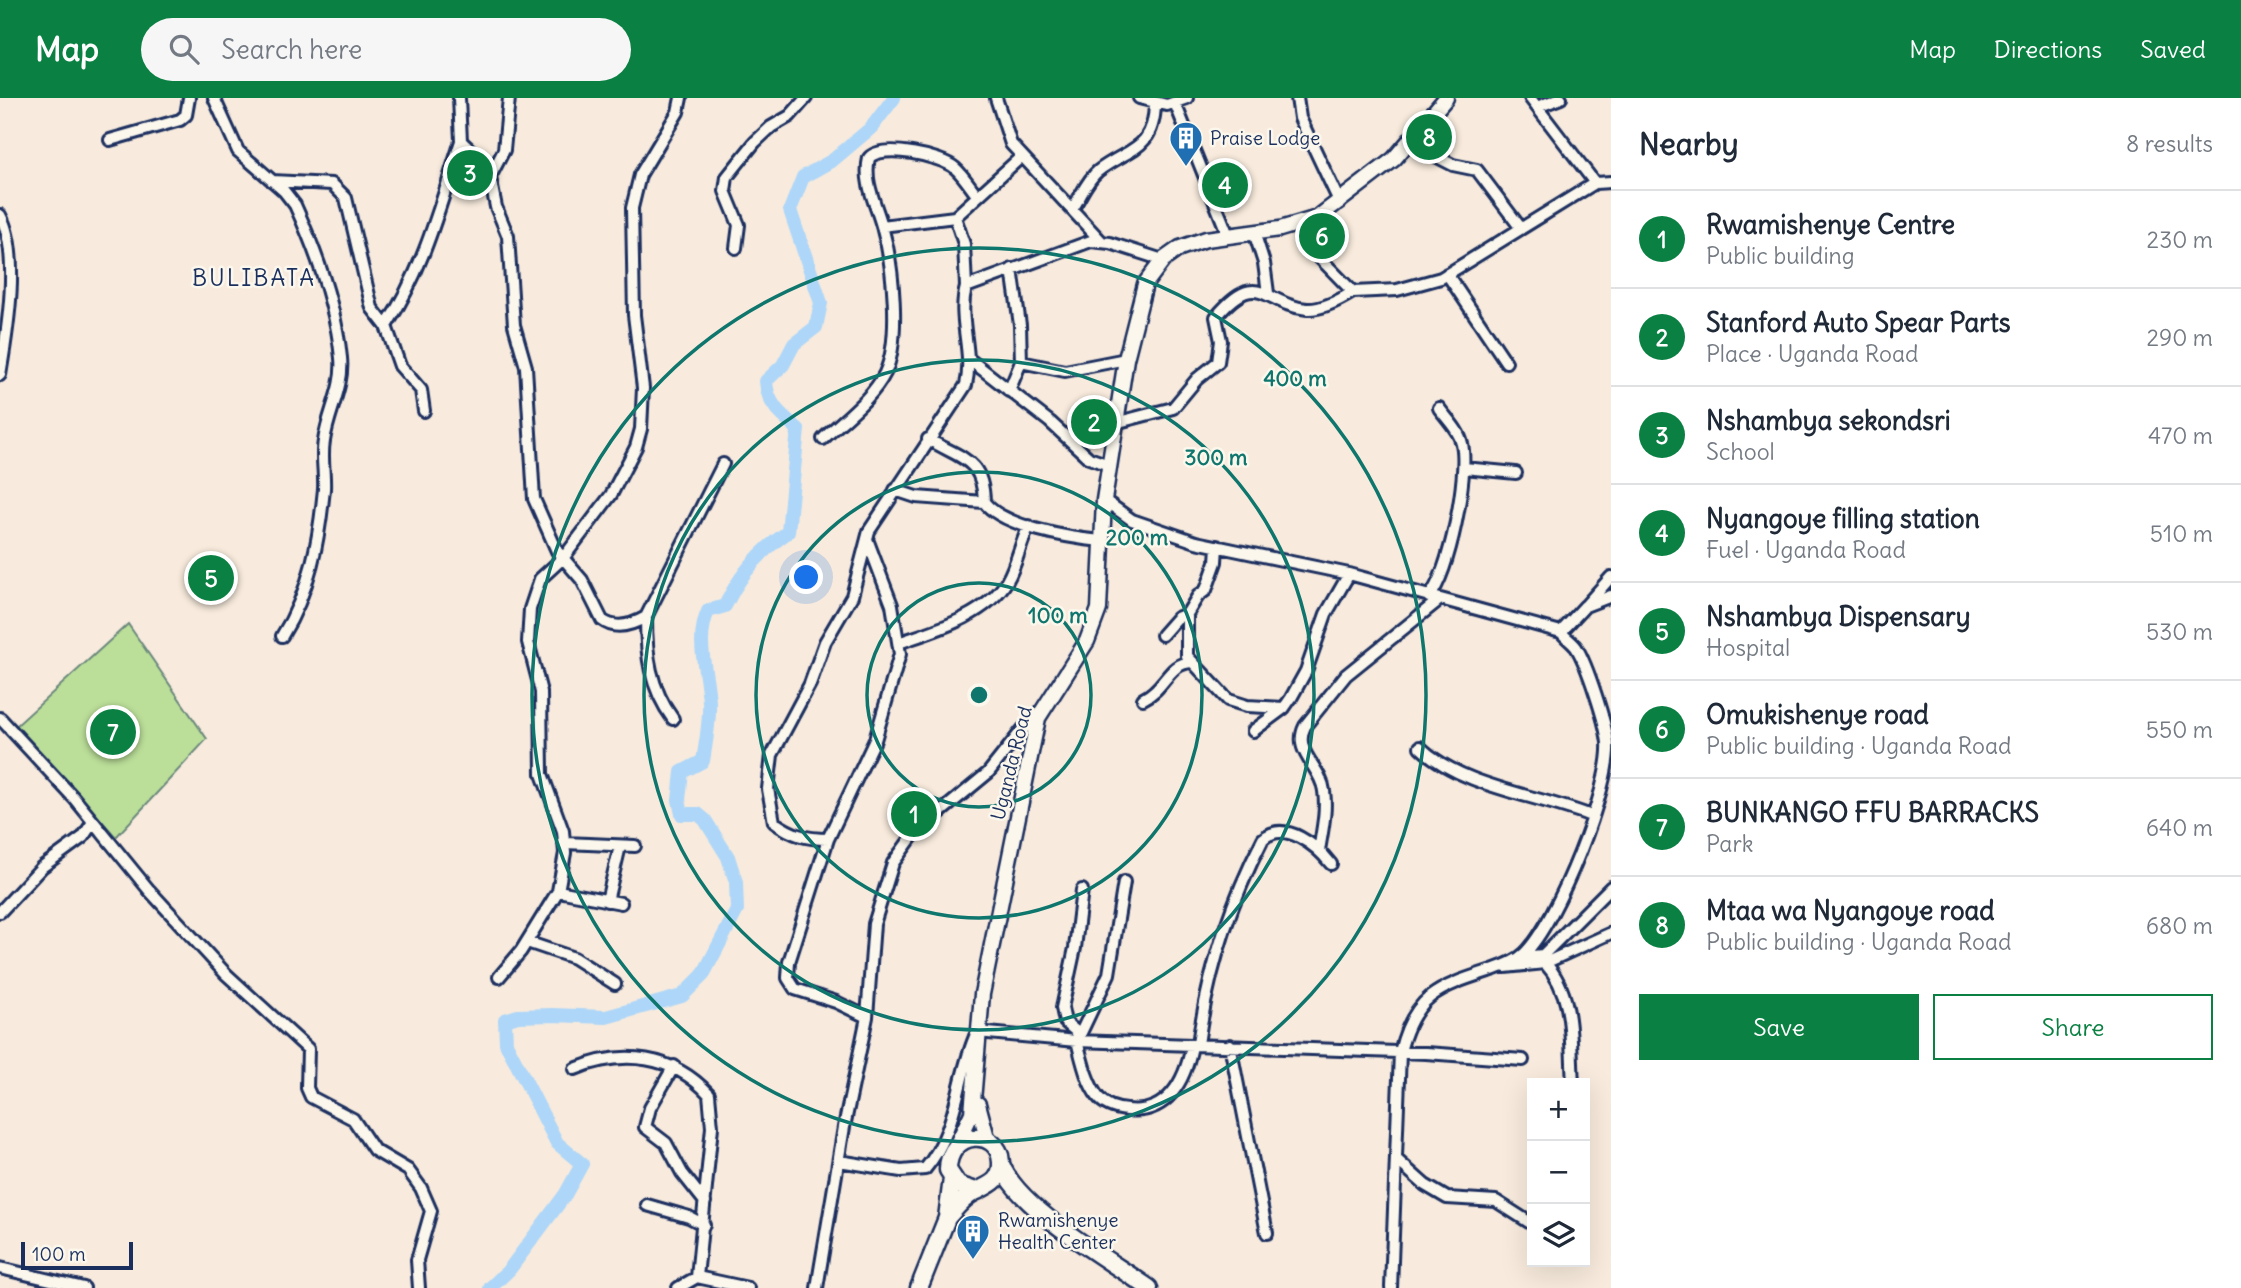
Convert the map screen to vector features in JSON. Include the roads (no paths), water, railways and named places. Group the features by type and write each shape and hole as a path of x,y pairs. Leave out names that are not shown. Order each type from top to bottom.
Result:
{"highway":[{"path":"919,1288 947,1218 952,1178 948,1160 957,1144 972,1137 989,1141 995,1147 1012,1186 1070,1234 1149,1288"},
{"path":"947,1218 981,1190 994,1183 1001,1164"},
{"path":"952,1178 958,1185 1025,1196"}],"main road":[{"name":"Uganda Road","path":"957,1144 970,1122 975,1092 977,1032 982,995 1038,718 1097,622 1104,500 1126,359 1141,293 1149,276 1163,260 1180,248 1228,235 1297,225 1317,218 1380,172 1410,143 1446,98"},
{"name":"Uganda Road","path":"975,1092 989,1141"}],"street":[{"path":"110,140 180,120 186,115 188,98"},
{"path":"214,98 238,151 290,199 301,220 331,309 342,360 341,382 323,442 324,487 309,576 303,597 282,636"},
{"path":"386,326 407,296 422,262 461,141 459,98"},
{"path":"491,175 504,150 509,98"},
{"path":"499,976 527,942 558,891 565,843 542,774 541,692 527,625 540,579 564,557 611,495 636,447 641,429 643,388 634,315 632,208 640,175 678,112 681,98"},
{"path":"736,248 739,225 725,191 727,177 755,142 771,127 790,116 806,98"},
{"path":"996,98 1007,135 1021,157 1073,208 1101,241"},
{"path":"1139,98 1155,104 1175,103 1187,98"},
{"path":"1297,98 1300,118 1340,203"},
{"path":"1561,98 1533,102 1595,183"},
{"path":"1175,103 1228,235"},
{"path":"1073,208 1093,176 1136,149 1149,136 1153,128 1155,104"},
{"path":"461,141 484,162 491,175 494,199 508,236 514,325 526,367 531,487 538,511 557,551 564,557 607,624 626,625 646,617"},
{"path":"1410,143 1453,165 1477,170 1520,227"},
{"path":"823,439 877,385 888,363 892,333 892,289 882,226 867,175 869,158 878,151 919,154 944,162 954,167 976,194"},
{"path":"882,226 955,217 976,194 1021,157"},
{"path":"272,181 332,184 346,198 372,308 386,326 400,366 421,390 424,411"},
{"path":"1115,423 1173,408 1196,379 1217,362 1221,341 1216,317 1243,295 1256,291 1268,293 1287,304 1312,309 1353,292 1397,290 1447,274 1595,183 1611,182"},
{"path":"0,215 9,248 0,375"},
{"path":"828,839 806,839 787,832 774,822 769,807 772,755 783,729 810,684 825,642 852,596 867,539 878,512 966,385 969,359 964,313 964,244 955,217"},
{"path":"1297,225 1313,251 1353,292"},
{"path":"1254,232 1264,262 1268,293"},
{"path":"966,287 1075,246 1101,241 1163,260"},
{"path":"1009,391 1021,362 1012,269"},
{"path":"1447,274 1506,362"},
{"path":"969,359 1050,422 1089,457 1109,465"},
{"path":"1021,362 1065,371 1126,359"},
{"path":"1105,361 1123,377"},
{"path":"1319,851 1324,788 1302,748 1300,735 1304,726 1346,675 1434,599 1444,570 1464,468 1462,440 1439,408"},
{"path":"928,439 975,467 984,483 984,502"},
{"path":"673,719 657,695 651,677 646,617 723,464"},
{"path":"1464,468 1516,473"},
{"path":"895,490 916,497 984,502 994,512 1029,526 1066,536 1101,541"},
{"path":"1104,500 1132,520 1196,542 1349,574 1561,632 1576,647 1605,728 1609,755 1591,816 1549,922 1522,957"},
{"path":"901,642 960,619 996,595 1013,570 1029,526"},
{"path":"867,539 892,606 901,642 894,680 875,740 828,839 789,962 788,978 795,989 836,1002 867,1017"},
{"path":"1217,546 1216,562 1206,590 1198,596 1187,614 1187,656 1228,700 1237,705 1284,708"},
{"path":"1254,731 1284,708 1306,671 1326,614 1349,574"},
{"path":"1561,632 1611,578"},
{"path":"1585,606 1611,596"},
{"path":"1162,635 1177,618 1187,614"},
{"path":"1143,699 1160,690 1175,667 1192,662"},
{"path":"0,718 93,822 149,891 226,974 308,1049 307,1088 316,1102 353,1119 374,1150 408,1170 416,1180 431,1211 417,1260 419,1288"},
{"path":"817,1288 867,1017 874,924 900,850 914,834 988,773 1023,729 1038,718"},
{"path":"1420,747 1433,759 1458,773 1591,816"},
{"path":"0,912 41,867 83,837 93,822"},
{"path":"1082,890 1075,948 1062,1008 1065,1022 1078,1037 1096,1095 1106,1104 1141,1111 1167,1100 1185,1071 1195,1045 1222,933 1263,839 1269,834 1280,832 1298,836 1319,851 1331,864"},
{"path":"565,843 635,846"},
{"path":"607,901 621,846"},
{"path":"1078,1037 1109,974 1124,882"},
{"path":"1391,1288 1400,1052 1412,1018 1434,991 1522,957 1543,955 1611,887"},
{"path":"558,891 621,903"},
{"path":"1499,967 1545,963 1611,933"},
{"path":"527,942 574,958 615,984"},
{"path":"1545,963 1560,983 1565,1000 1573,1078"},
{"path":"839,1161 901,1171 925,1169 935,1158 954,1115 964,1067 977,1032 1523,1060"},
{"path":"1230,1045 1268,1233"},
{"path":"575,1069 595,1061 624,1057 674,1066 700,1085 711,1102 704,1225 697,1277"},
{"path":"674,1066 644,1124 648,1132 666,1143 682,1173 705,1202"},
{"path":"1397,1160 1426,1185 1447,1198 1496,1201 1527,1221"},
{"path":"647,1205 704,1225"},
{"path":"0,1268 84,1288"},
{"path":"678,1288 697,1277 748,1288"}],"waterway":[{"path":"490,1288 509,1270 565,1195 582,1164 557,1143 506,1043 505,1020 518,1016 606,1017 682,996 703,975 737,910 736,882 728,857 705,820 698,814 682,814 679,800 682,772 703,761 709,709 702,645 704,622 708,611 725,606 751,565 768,547 788,532 798,429 772,403 766,381 783,365 794,344 816,327 821,303 790,210 803,177 833,160 871,128 894,98"}],"place":[{"name":"Mtaa wa Nyangoye road","path":"1429,137"},
{"name":"Praise Lodge","path":"1186,168"},
{"name":"Nshambya sekondsri","path":"470,173"},
{"name":"Nyangoye filling station","path":"1225,185"},
{"name":"Omukishenye road","path":"1322,236"},
{"name":"Stanford Auto Spear Parts","path":"1094,422"},
{"name":"Nshambya Dispensary","path":"211,578"},
{"name":"BUNKANGO FFU BARRACKS","path":"113,732"},
{"name":"Rwamishenye Centre","path":"914,814"},
{"name":"Rwamishenye Health Center","path":"973,1261"}],"district":[{"name":"BULIBATA","path":"254,278"}]}
